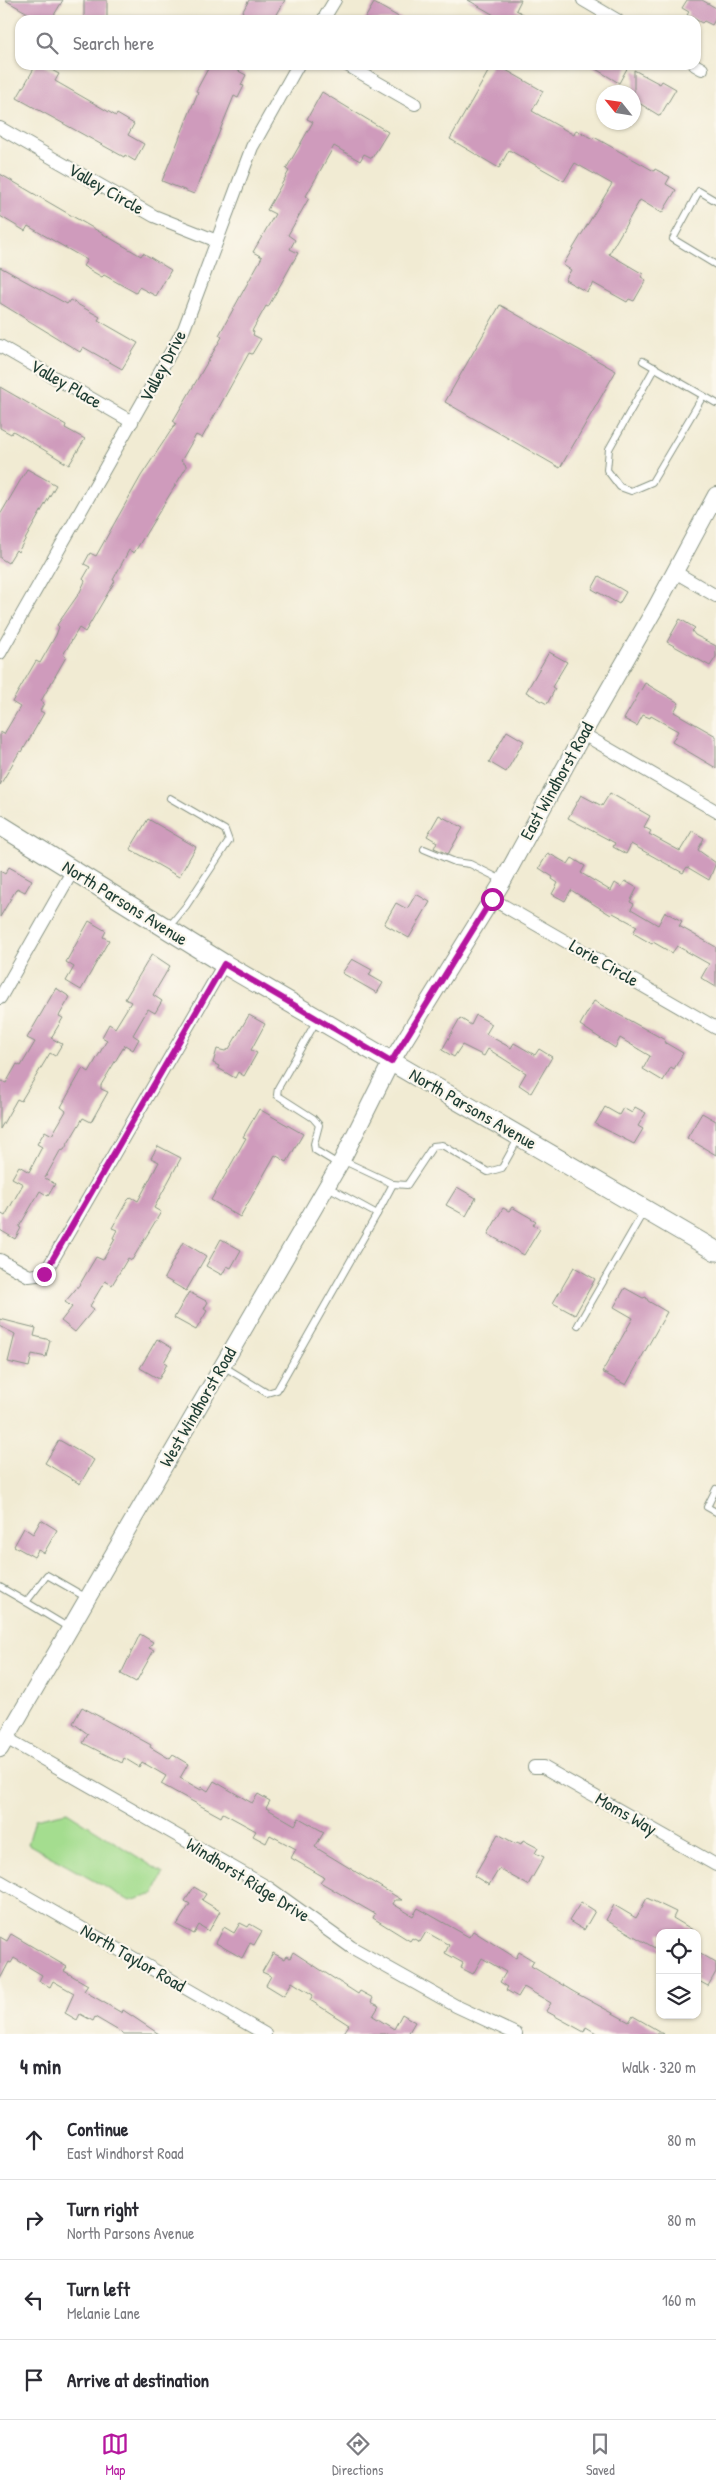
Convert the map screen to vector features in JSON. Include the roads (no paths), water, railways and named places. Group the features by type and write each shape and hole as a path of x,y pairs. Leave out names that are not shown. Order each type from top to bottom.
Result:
{"main road":[{"name":"North Parsons Avenue","path":"0,825 224,964 716,1251"}],"street":[{"path":"326,15 335,0"},
{"path":"583,0 608,15"},
{"name":"Valley Drive","path":"0,654 184,328 252,147 295,70"},
{"path":"356,70 415,104"},
{"name":"Valley Circle","path":"0,128 154,216 217,241"},
{"name":"Valley Place","path":"0,346 132,422"},
{"name":"East Windhorst Road","path":"391,1062 503,880 716,496"},
{"path":"675,572 716,596"},
{"path":"583,734 716,810"},
{"path":"0,998 73,870"},
{"name":"Lorie Circle","path":"492,899 716,1028"},
{"path":"0,1260 29,1276 44,1274 224,964"},
{"name":"West Windhorst Road","path":"3,1743 340,1162 391,1062"},
{"name":"Windhorst Ridge Drive","path":"3,1743 269,1888 351,1947 456,2006 516,2034"},
{"name":"Moms Way","path":"534,1767 543,1767 716,1865"},
{"name":"North Taylor Road","path":"0,1881 266,2034"}],"lane":[{"path":"716,200 699,191 673,239 716,265"},
{"path":"643,361 716,403"},
{"path":"655,367 609,449 607,470 620,487 631,490 652,482 703,396"},
{"path":"167,929 186,906 229,841 225,830 170,798"},
{"path":"424,849 455,862 470,864 503,880"},
{"path":"317,1019 278,1088 277,1094 314,1118 319,1125 314,1144 315,1150 393,1184 407,1185 433,1146 442,1145 488,1172 502,1168 520,1135"},
{"path":"222,1366 267,1393 277,1390 393,1184"},
{"path":"326,1186 377,1214"},
{"path":"578,1325 645,1210"},
{"path":"716,1489 708,1507 716,1512"},
{"path":"26,1602 47,1575 88,1598"},
{"path":"0,1588 70,1629"}]}
